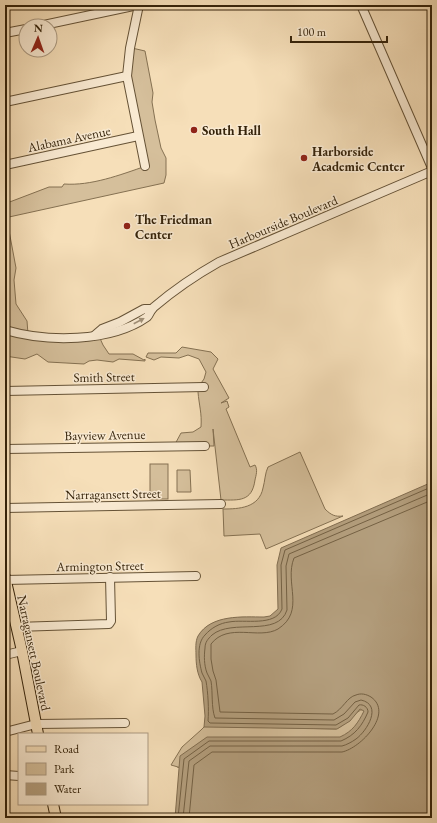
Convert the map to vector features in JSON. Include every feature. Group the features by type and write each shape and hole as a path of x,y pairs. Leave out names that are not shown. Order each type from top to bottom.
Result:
{"main road":[{"name":"Narragansett Boulevard","path":"5,579 22,651 37,729"},
{"path":"53,805 56,818"}],"street":[{"path":"58,22 138,5 130,48 127,76 145,166"},
{"path":"361,5 432,170"},
{"path":"5,33 18,31"},
{"path":"5,102 127,76"},
{"name":"Alabama Avenue","path":"5,165 138,136"},
{"name":"Harbourside Boulevard","path":"5,330 48,338 95,335 104,336 135,324 148,316 152,309 199,273 219,262 432,170"},
{"name":"Smith Street","path":"5,391 204,387"},
{"name":"Bayview Avenue","path":"5,449 205,446"},
{"name":"Narragansett Street","path":"5,508 221,504"},
{"name":"Armington Street","path":"5,579 196,576"},
{"path":"16,627 109,624 111,621 110,577"},
{"path":"5,655 22,651"},
{"path":"5,732 125,723"},
{"path":"5,775 18,776"}],"green space":[{"path":"132,48 145,51 153,93 152,102 155,120 161,148 166,158 166,175 164,183 9,217 7,220 16,268 14,280 16,304 27,321 28,334 98,334 109,354 133,354 144,360 145,359 145,361 119,359 113,362 97,360 89,361 84,364 48,362 37,354 25,359 5,356 5,202 7,203 49,187 62,187 64,184 95,182 146,166 128,81"},
{"path":"182,347 211,352 218,359 213,369 229,398 221,403 227,401 229,407 226,409 250,467 255,465 256,469 251,492 244,498 221,500 213,429 214,446 174,446 181,433 193,432 201,427 201,413 198,392 196,390 204,379 206,372 199,359 188,355 179,358 161,357 154,360 146,357 148,353 176,353"},
{"path":"300,452 325,509 333,515 343,516 266,549 260,534 224,536 223,509 242,508 253,503 261,495 268,467"},
{"path":"150,464 168,464 168,499 150,499"},
{"path":"177,470 190,470 191,492 177,492"},
{"path":"364,709 365,713 362,721 346,738 190,752 178,768 171,765 182,747 205,726 336,729 357,712"}],"water":[{"path":"430,483 432,488 432,818 175,818 180,756 207,737 340,737 355,726 364,711 360,709 350,721 337,729 204,727 205,716 202,682 196,662 196,641 198,636 204,629 219,620 237,617 270,616 278,609 277,565 281,548"}],"place":[{"name":"South Hall","path":"194,130"},
{"name":"Harborside Academic Center","path":"304,158"},
{"name":"The Friedman Center","path":"127,226"}]}
